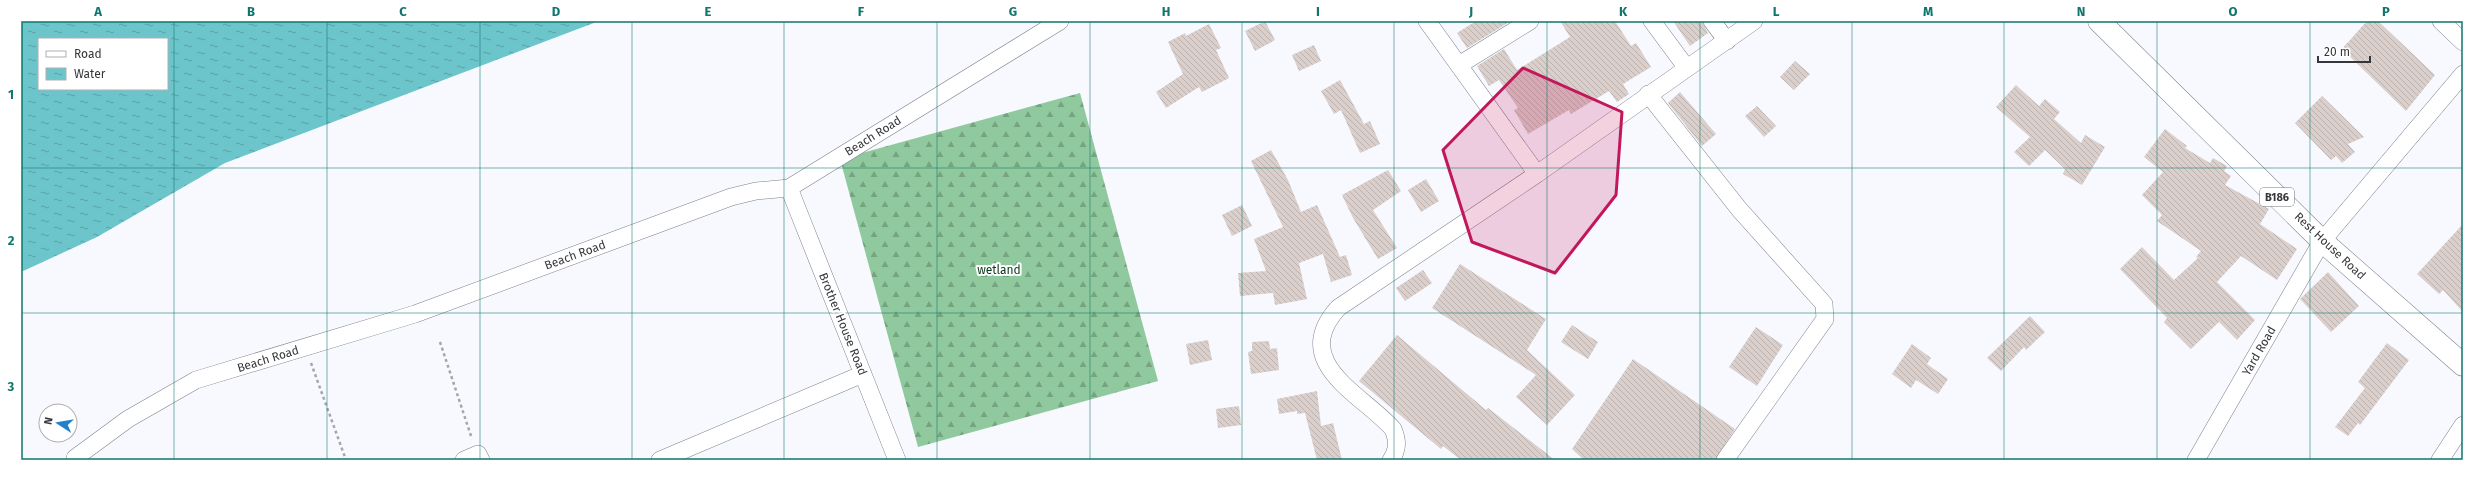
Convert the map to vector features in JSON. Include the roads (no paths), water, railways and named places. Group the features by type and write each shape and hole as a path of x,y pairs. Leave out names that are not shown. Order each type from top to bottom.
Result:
{"main road":[{"name":"Rest House Road","path":"2099,21 2322,241 2463,365"}],"street":[{"name":"Beach Road","path":"74,459 128,420 196,380 415,314 731,197 756,191 789,188 1060,21"},
{"path":"1427,21 1537,174"},
{"path":"1459,65 1530,21"},
{"path":"1652,21 1686,67"},
{"path":"1712,21 1727,41"},
{"path":"1391,460 1396,453 1398,440 1393,429 1328,369 1322,353 1322,342 1328,319 1338,308 1537,174 1686,67 1727,41 1754,21"},
{"path":"2441,21 2463,42"},
{"name":"Yard Road","path":"2196,460 2322,241 2463,76"},
{"path":"1648,94 1739,209 1824,304 1825,319 1725,460"},
{"name":"Brother House Road","path":"789,188 897,460"},
{"path":"660,460 863,374"},
{"path":"2440,460 2463,426"}],"water":[{"path":"21,21 599,21 225,163 97,237 21,272"}],"park label":[{"name":"wetland","path":"999,270"}]}
